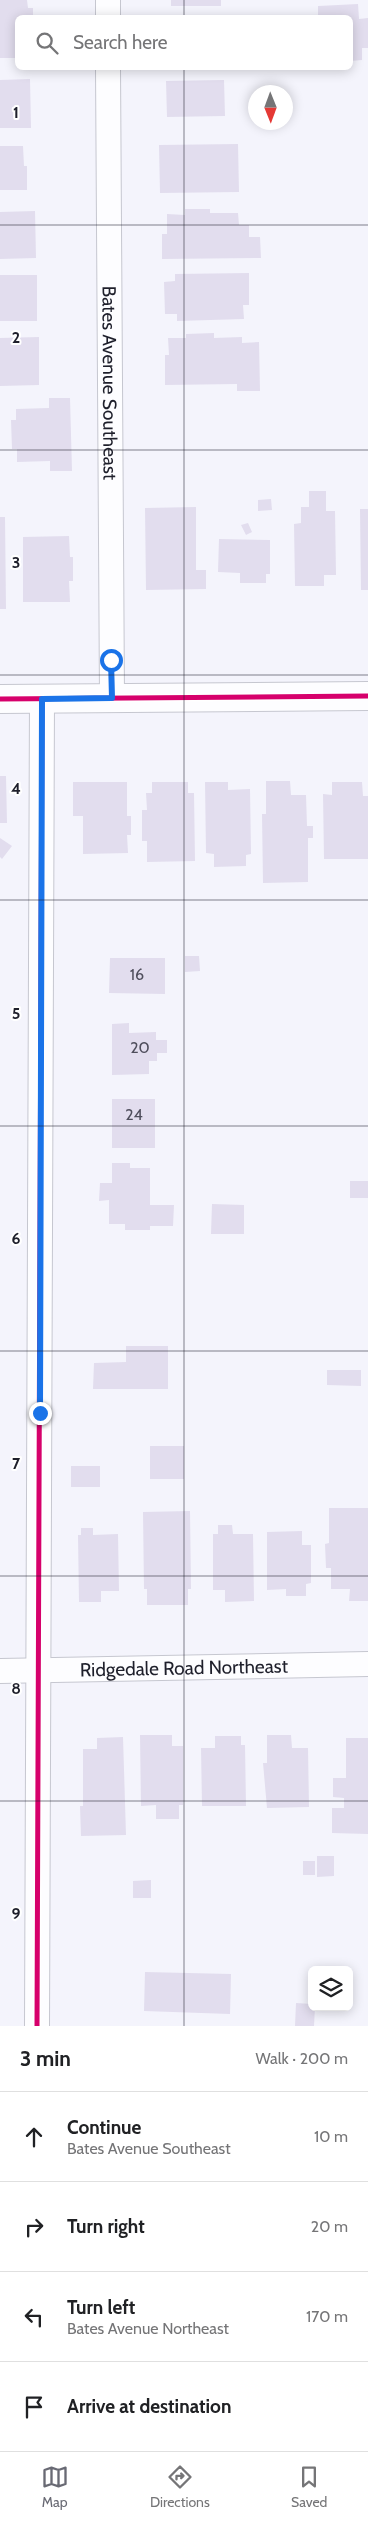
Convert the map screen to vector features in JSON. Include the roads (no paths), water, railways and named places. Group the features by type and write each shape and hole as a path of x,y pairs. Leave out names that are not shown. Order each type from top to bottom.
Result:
{"street":[{"path":"108,0 108,15"},
{"name":"Bates Avenue Southeast","path":"108,70 112,698"},
{"path":"0,699 368,696"},
{"path":"36,2026 42,699"},
{"name":"Ridgedale Road Northeast","path":"0,1671 368,1664"}]}
